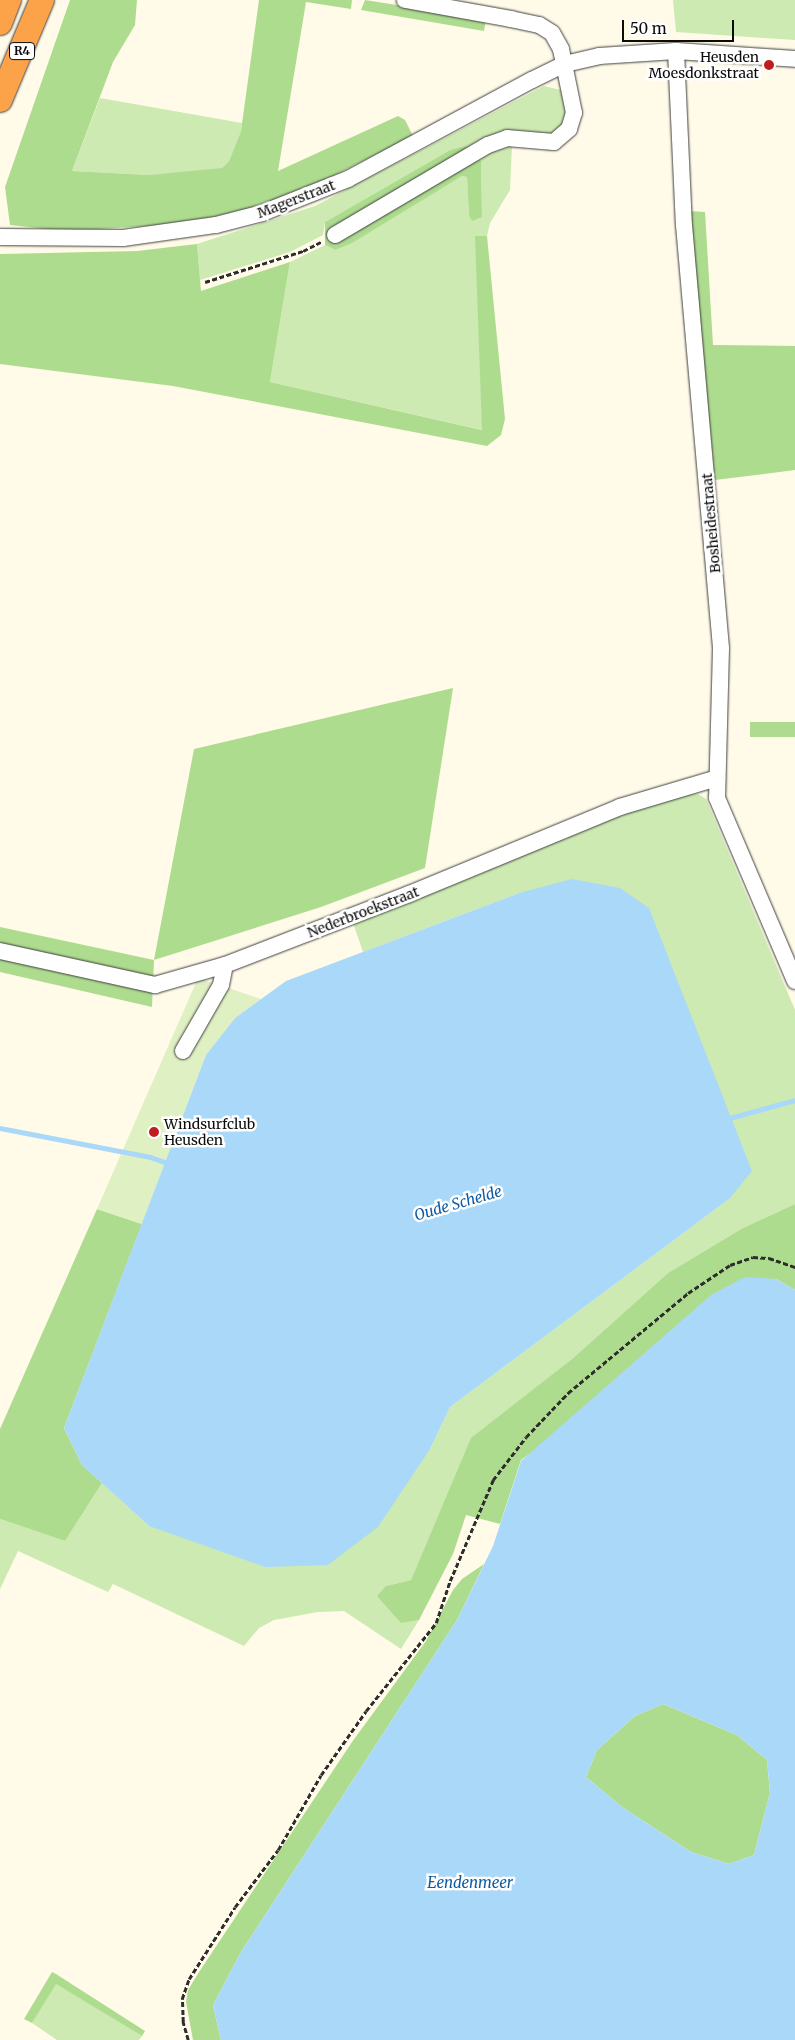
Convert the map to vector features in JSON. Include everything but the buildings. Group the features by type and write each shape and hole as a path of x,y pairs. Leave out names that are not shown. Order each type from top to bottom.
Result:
{"highway":[{"name":"R4","path":"0,23 9,0"},
{"name":"R4","path":"0,100 42,0"}],"street":[{"path":"335,235 488,145 506,138 554,142 564,136 574,113 565,64 552,33 539,26 405,0"},
{"name":"Magerstraat","path":"0,237 124,238 216,225 262,213 348,179 565,64 631,52 676,51 795,59"},
{"name":"Bosheidestraat","path":"676,51 684,225 721,648 717,798 795,981"},
{"name":"Nederbroekstraat","path":"0,951 155,985 225,965 409,894 620,807 717,778"},
{"path":"183,1051 221,985 225,965"}],"path":[{"path":"205,282 303,251 335,235"},
{"path":"188,2040 183,2022 182,1999 188,1979 234,1907 278,1850 321,1775 360,1719 436,1623 450,1580 493,1480 526,1436 568,1393 612,1356 688,1293 730,1265 753,1257 769,1258 795,1267"}],"green space":[{"path":"70,0 137,0 135,25 113,62 72,171 150,175 222,168 229,161 241,131 259,0 352,0 351,9 306,2 278,171 398,116 405,120 413,136 327,179 262,205 209,218 149,226 65,231 10,225 5,187"},
{"path":"365,0 486,19 484,31 361,10"},
{"path":"673,0 795,0 795,40 676,32"},
{"path":"544,86 561,90 570,106 561,133 471,151 450,150 325,222 323,235 290,252 200,280 197,244 315,206"},
{"path":"100,98 242,123 241,131 229,161 222,168 212,171 150,175 72,171"},
{"path":"466,146 481,161 482,217 472,221 469,215 467,177 462,176 352,243 335,250 325,245 325,222 450,150"},
{"path":"512,146 510,190 490,223 487,236 476,236 483,430 270,382 290,262 325,245 335,250 462,176 467,177 469,216 482,217 481,161 476,156"},
{"path":"689,211 705,212 713,345 795,346 795,470 715,480"},
{"path":"475,236 487,236 505,419 501,435 487,446 173,386 0,364 0,254 137,251 197,244 201,291 290,262 270,382 482,430"},
{"path":"453,688 425,868 321,907 154,960 194,749"},
{"path":"750,722 795,722 795,737 750,737"},
{"path":"698,794 706,799 795,1010 795,1204 741,1229 668,1273 572,1359 472,1438 411,1580 386,1586 401,1623 419,1620 401,1649 344,1611 318,1612 274,1620 259,1628 244,1646 113,1584 108,1592 18,1551 0,1589 0,1519 65,1541 102,1483 149,1526 430,1449 450,1407 729,1199 519,893 363,952 353,923 606,820 679,795"},
{"path":"0,927 154,960 152,1007 0,972"},
{"name":"Windsurfclub Heusden","path":"198,978 261,999 235,1018 206,1055 142,1224 97,1209"},
{"path":"795,1204 795,1290 776,1279 521,1460 500,1524 466,1515 453,1554 419,1620 401,1623 377,1596 386,1586 411,1580 471,1438 572,1359 668,1273 741,1229"},
{"path":"97,1209 142,1224 64,1428 82,1465 102,1483 65,1541 0,1519 0,1429"},
{"path":"484,1564 457,1620 241,1952 213,2005 221,2040 193,2040 186,2002 188,1990 199,1972 352,1742 426,1641 453,1590 462,1579"},
{"path":"663,1704 737,1735 767,1760 770,1793 754,1855 729,1864 691,1852 622,1807 586,1777 597,1750 635,1716"},
{"path":"52,1972 145,2031 142,2036 56,1984 32,2023 24,2019"},
{"path":"55,1983 142,2036 139,2040 57,2040 32,2023"}],"water":[{"path":"572,879 620,888 649,908 752,1171 729,1199 450,1407 430,1449 378,1527 328,1565 265,1567 149,1526 82,1465 64,1428 206,1055 235,1018 286,981 519,893"},
{"name":"Eendenmeer","path":"745,1277 776,1279 795,1290 795,2040 221,2040 213,2005 241,1952 457,1620 493,1546 521,1461 711,1295","holes":["663,1704 737,1735 767,1760 770,1793 754,1855 729,1864 691,1852 622,1807 586,1777 597,1750 635,1716"]}],"waterway":[{"name":"Oude Schelde","path":"726,1119 795,1100"},
{"name":"Oude Schelde","path":"0,1128 150,1157 170,1164"}],"place":[{"name":"Heusden Moesdonkstraat","path":"769,65"},
{"name":"Windsurfclub Heusden","path":"154,1132"}]}
